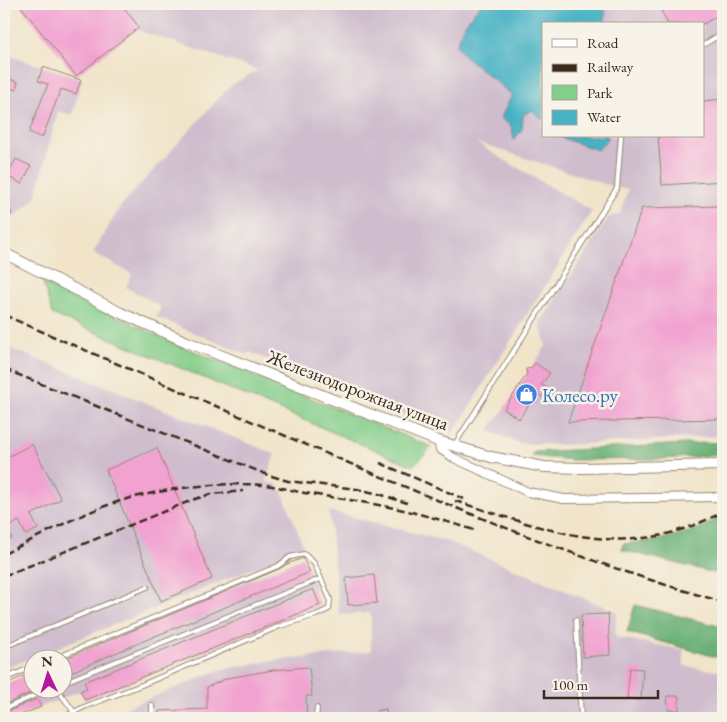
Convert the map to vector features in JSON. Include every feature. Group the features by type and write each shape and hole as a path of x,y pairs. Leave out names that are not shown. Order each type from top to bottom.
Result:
{"main road":[{"name":"Железнодорожная улица","path":"4,253 121,313 188,342 454,446 507,461 544,467 723,465"}],"street":[{"path":"438,441 440,449 454,458 528,492 564,499 723,497"}],"lane":[{"path":"704,44 723,33"},
{"path":"454,446 617,188 621,138"},
{"path":"4,220 9,213"},
{"path":"62,718 84,707 144,684 280,626 316,615 329,609 330,599 314,563 304,554 290,557 278,566 72,651"},
{"path":"72,679 320,579"},
{"path":"4,647 147,587"},
{"path":"576,620 581,718"},
{"path":"4,679 22,671"},
{"path":"4,709 24,700"},
{"path":"65,700 74,712"},
{"path":"152,705 152,718"},
{"path":"316,718 317,708"}],"shaded area":[{"path":"87,4 723,4 723,436 564,445 519,443 489,431 546,346 540,323 609,217 620,214 628,189 617,188 476,142 592,211 453,433 249,352 247,355 156,317 161,307 126,287 132,274 93,253 120,207 230,86 258,70 113,22"},
{"path":"4,54 82,79 72,115 58,111 35,198 15,217 6,210 4,213"},
{"path":"4,346 275,454 266,482 276,484 282,491 304,548 51,650 22,650 22,662 4,669"},
{"path":"329,511 449,542 617,612 615,637 684,650 684,666 723,672 723,718 90,718 104,717 219,670 271,661 371,651 371,613 339,615"},
{"path":"303,557 317,588 314,589 320,605 85,700 80,691 72,694 72,656"},
{"path":"22,677 22,700 58,700 13,718 4,718 4,685"}],"green space":[{"path":"43,282 173,343 432,447 413,466 52,314"},
{"path":"723,442 723,455 661,459 573,460 531,456 534,452"},
{"path":"723,516 723,575 622,550 623,544 659,540 696,530"},
{"path":"635,605 723,627 723,659 627,632"}],"water":[{"path":"481,4 605,4 605,22 542,22 542,119 532,110 523,115 522,129 514,140 512,127 501,118 512,95 464,55 457,45 464,26"},
{"path":"562,138 607,138 598,150"}],"building":[{"path":"19,4 121,4 139,27 76,76"},
{"path":"658,4 723,4 723,13 704,23 667,22"},
{"path":"43,67 81,80 76,94 61,89 42,138 29,132 48,84 38,81"},
{"path":"4,77 18,82 16,90 4,86"},
{"path":"723,99 723,181 662,185 658,138 704,138 704,101"},
{"path":"16,159 31,166 22,184 11,178 4,194 4,170 9,172"},
{"path":"723,206 723,419 568,422 642,208"},
{"path":"535,363 550,373 541,385 548,388 542,397 537,393 519,419 504,409 527,374 526,369 531,368"},
{"path":"32,444 61,499 31,515 38,529 26,535 19,521 7,528 12,538 4,542 4,459"},
{"path":"157,448 212,579 161,601 106,470"},
{"path":"303,558 310,572 72,672 72,656"},
{"path":"374,575 377,603 348,605 346,578"},
{"path":"313,589 320,605 85,700 80,691 87,688 84,682"},
{"path":"608,614 610,655 583,657 581,615"},
{"path":"309,667 312,696 306,696 307,718 159,718 159,711 207,709 207,687 228,678 273,670"},
{"path":"630,668 643,669 641,700 627,699"},
{"path":"22,677 22,697 4,705 4,685"},
{"path":"667,696 679,696 679,710 668,710"},
{"path":"35,700 38,700 41,707 13,718 4,718 4,713"},
{"path":"386,709 387,718 377,718 376,711"}],"railway":[{"path":"4,315 475,516 623,571 723,602"},
{"path":"4,369 268,475 288,481 357,489 407,503"},
{"path":"380,463 464,499"},
{"path":"4,554 68,522 118,502 167,490 215,485 247,484 275,487 408,511 474,530"},
{"path":"4,576 195,499 211,494 243,491"},
{"path":"455,501 563,533 618,539 646,538 674,532 723,512"}],"place":[{"name":"Колесо.ру","path":"526,395"}]}
